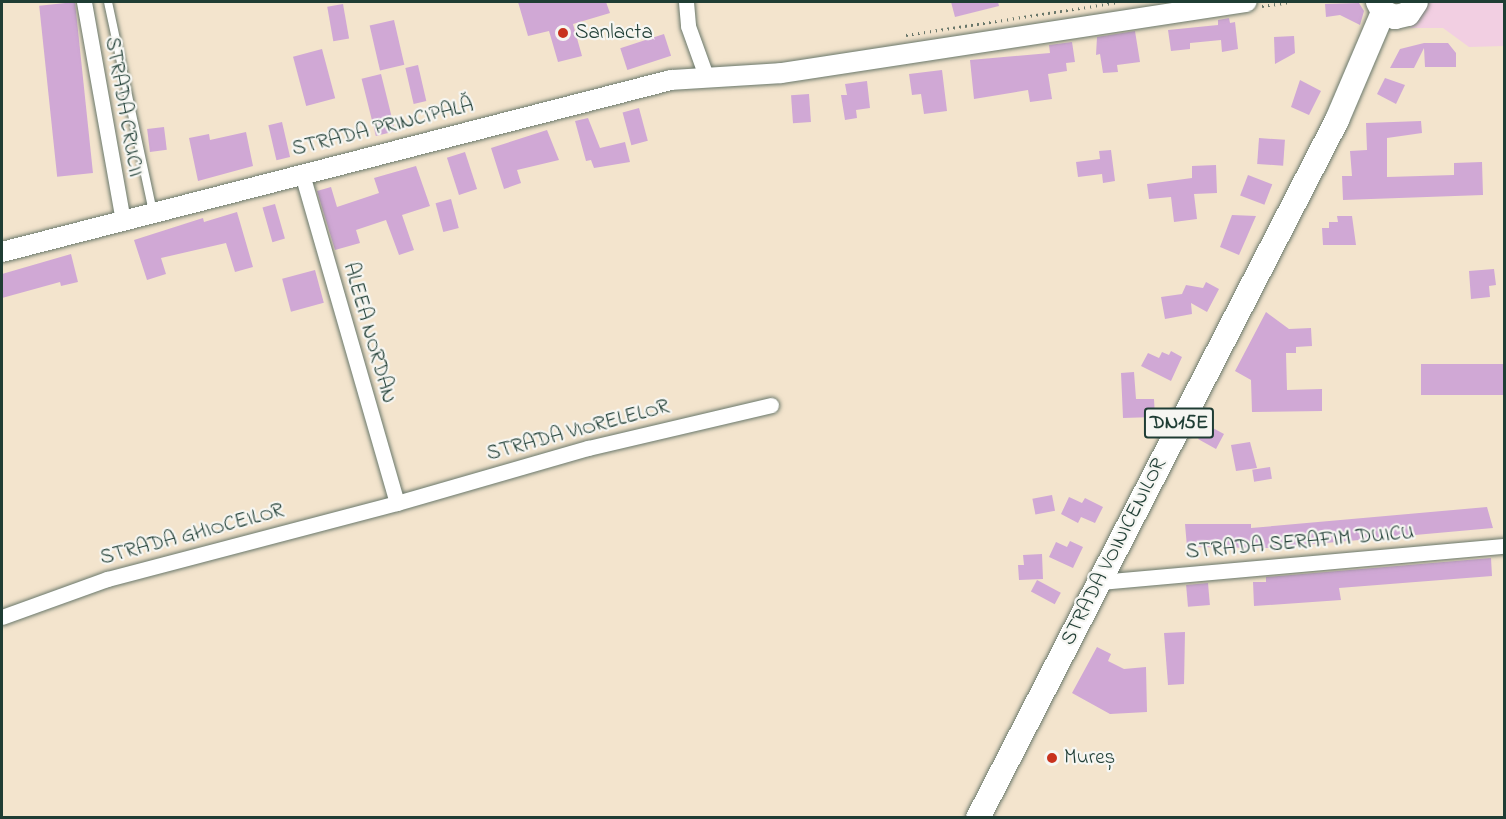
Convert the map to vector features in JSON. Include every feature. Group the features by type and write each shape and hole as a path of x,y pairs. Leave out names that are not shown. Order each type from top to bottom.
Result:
{"main road":[{"name":"DN15E","path":"1381,11 1408,14 1416,2"},
{"name":"STRADA VOINICENILOR","path":"978,818 1337,120 1381,11"}],"street":[{"name":"STRADA CRUCII","path":"84,2 123,220"},
{"path":"686,2 688,26 706,76"},
{"name":"STRADA PRINCIPALĂ","path":"2,252 671,80 781,73 1248,2"},
{"name":"ALEEA NORDAN","path":"302,174 397,503"},
{"name":"STRADA VIORELELOR","path":"397,503 588,448 771,405"},
{"name":"STRADA GHIOCEILOR","path":"2,617 107,579 397,503"},
{"name":"STRADA SERAFIM DUICU","path":"1099,582 1504,546"}],"lane":[{"path":"108,2 153,213"}],"path":[{"path":"895,38 1048,10 1118,2"}],"shaded area":[{"path":"1424,2 1504,2 1504,46 1469,47 1443,28 1410,28"}],"building":[{"path":"75,2 93,173 57,177 39,6"},
{"name":"Sanlacta","path":"518,2 606,2 610,13 573,24 582,56 558,62 549,31 528,36"},
{"path":"951,2 998,2 999,6 955,17"},
{"path":"1359,3 1364,11 1360,25 1340,15 1326,17 1325,4"},
{"path":"343,4 349,38 333,41 327,7"},
{"path":"1229,18 1230,23 1235,22 1238,49 1222,52 1221,40 1190,43 1190,49 1171,51 1168,30 1218,25 1218,20"},
{"path":"394,20 404,65 380,70 370,26"},
{"path":"1135,31 1140,62 1117,65 1118,72 1103,73 1100,54 1096,55 1097,37"},
{"path":"664,34 671,56 627,70 620,48"},
{"path":"1294,36 1295,53 1275,64 1274,37"},
{"path":"1072,42 1075,62 1066,63 1067,71 1048,74 1052,99 1030,102 1028,90 974,99 970,60 1050,53 1049,45"},
{"path":"1424,43 1448,43 1456,53 1456,67 1425,67 1424,48 1414,68 1390,68 1400,49"},
{"path":"322,49 335,98 306,106 293,57"},
{"path":"418,65 426,101 414,104 405,68"},
{"path":"942,70 947,111 924,114 921,94 912,95 909,74"},
{"path":"381,74 395,131 376,136 362,79"},
{"path":"1385,78 1405,85 1396,104 1377,94"},
{"path":"1300,80 1321,91 1309,115 1291,107"},
{"path":"867,81 870,108 856,110 857,118 845,120 841,95 847,95 845,84"},
{"path":"809,94 811,122 793,123 791,95"},
{"path":"639,108 648,141 631,145 623,112"},
{"path":"588,118 600,148 625,142 630,162 594,168 591,160 586,161 575,121"},
{"path":"1421,121 1422,133 1387,138 1387,177 1454,175 1454,163 1482,162 1483,195 1343,200 1342,176 1352,176 1350,151 1367,150 1366,123"},
{"path":"282,122 290,157 276,160 268,125"},
{"path":"164,127 167,150 150,152 147,129"},
{"path":"547,130 559,160 517,170 521,183 504,189 491,148"},
{"path":"246,132 253,166 198,181 189,138 209,134 210,140"},
{"path":"1259,138 1285,140 1283,166 1257,164"},
{"path":"1111,150 1115,181 1103,183 1102,174 1078,177 1076,162 1100,159 1099,151"},
{"path":"465,152 477,189 459,195 447,158"},
{"path":"1216,165 1217,193 1194,194 1197,219 1174,222 1171,197 1149,199 1147,184 1192,178 1192,166"},
{"path":"416,166 430,206 402,215 414,250 399,255 386,220 356,230 360,243 335,250 317,191 331,187 337,207 379,193 374,178"},
{"path":"1248,175 1272,184 1264,205 1240,196"},
{"path":"451,199 459,228 443,232 436,203"},
{"path":"275,204 285,239 272,242 263,208"},
{"path":"237,212 253,267 235,272 226,243 161,258 166,274 147,280 134,240 203,218 204,222"},
{"path":"1232,215 1256,216 1239,255 1220,247"},
{"path":"1337,216 1352,216 1356,245 1323,245 1322,228 1329,228 1329,222 1338,222"},
{"path":"71,254 78,282 61,286 60,282 2,298 2,274"},
{"path":"1494,269 1496,285 1489,286 1490,297 1471,299 1469,271"},
{"path":"315,270 324,303 291,312 282,279"},
{"path":"1206,282 1219,289 1207,312 1191,303 1192,314 1165,319 1161,297 1182,294 1186,285 1203,288"},
{"path":"1266,312 1289,329 1311,328 1312,346 1296,347 1296,353 1286,353 1287,390 1322,389 1322,411 1252,412 1251,380 1235,371"},
{"path":"1171,351 1182,357 1171,381 1141,366 1148,353 1159,358 1162,352 1169,355"},
{"path":"1421,364 1504,364 1504,395 1421,395"},
{"path":"1134,372 1136,399 1154,399 1155,417 1123,418 1121,373"},
{"path":"1209,426 1224,434 1216,449 1198,439"},
{"path":"1250,442 1257,468 1236,471 1231,445"},
{"path":"1270,467 1272,479 1254,482 1252,470"},
{"path":"1052,495 1055,511 1035,515 1032,499"},
{"path":"1069,497 1082,503 1085,498 1103,507 1095,523 1081,517 1078,523 1061,514"},
{"path":"1487,507 1493,528 1269,548 1187,547 1185,524 1251,524 1251,528"},
{"path":"1070,541 1083,547 1073,568 1049,557 1056,542 1067,547"},
{"path":"1042,554 1043,579 1019,580 1018,565 1024,565 1023,555"},
{"path":"1491,558 1492,576 1339,588 1341,600 1254,606 1253,582 1266,582 1266,577"},
{"path":"1037,580 1061,593 1055,604 1031,591"},
{"path":"1208,583 1210,605 1188,607 1186,585"},
{"path":"1185,632 1184,684 1168,685 1164,633"},
{"path":"1097,647 1111,654 1108,661 1124,669 1146,667 1147,712 1110,714 1072,693"}],"place":[{"name":"Sanlacta","path":"563,33"},
{"name":"Mureș","path":"1052,758"}]}
